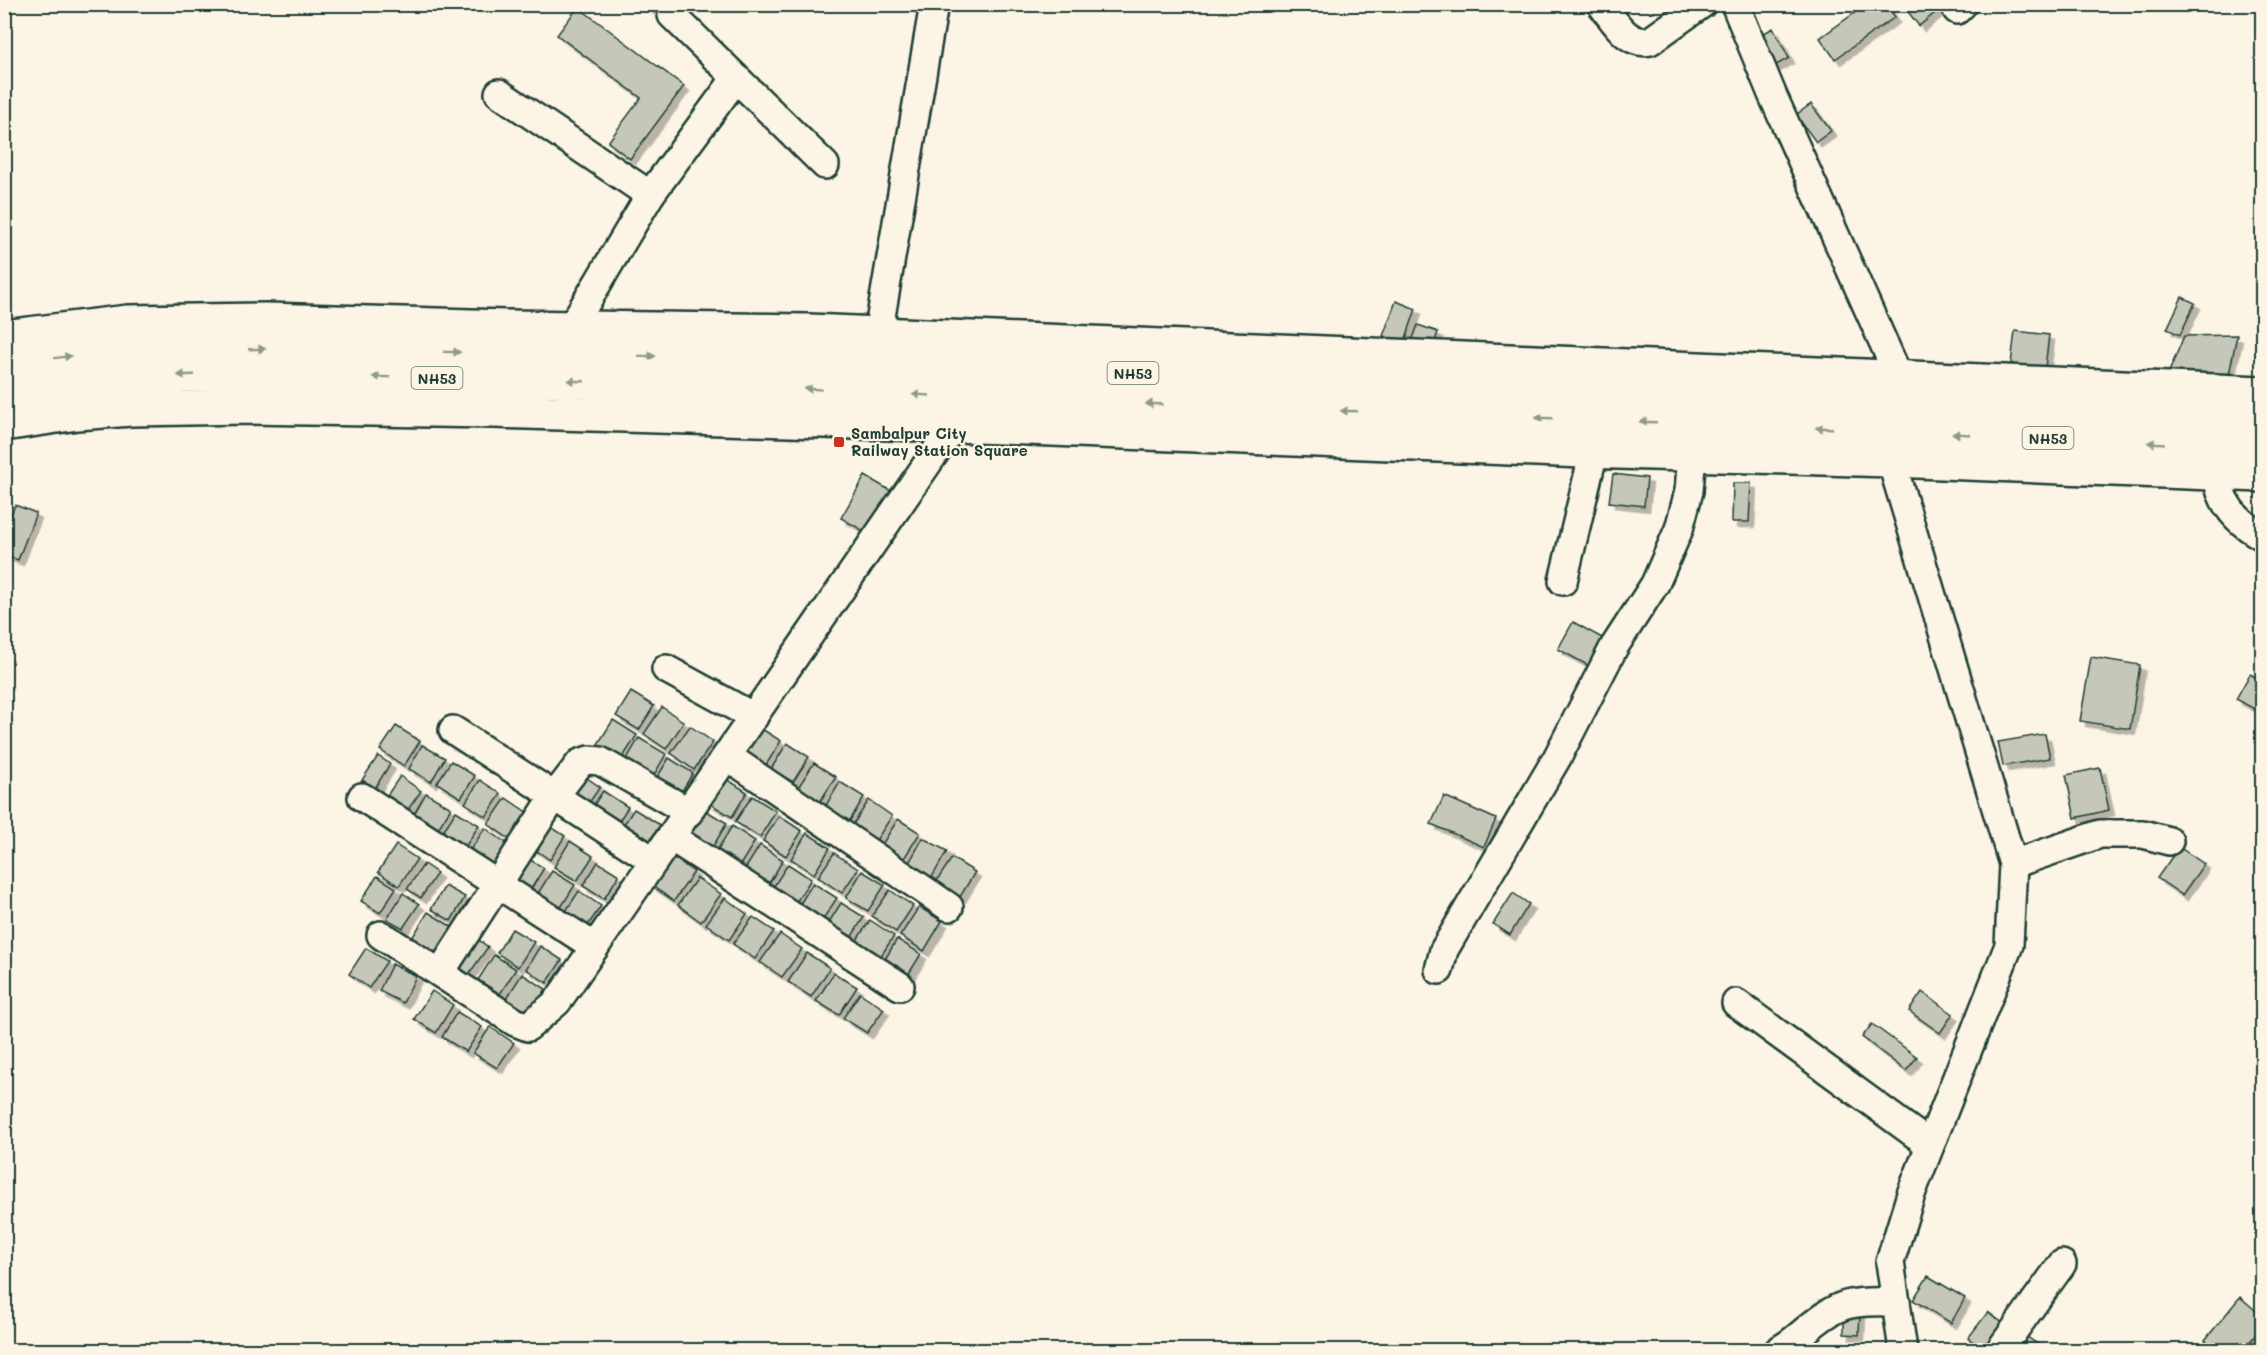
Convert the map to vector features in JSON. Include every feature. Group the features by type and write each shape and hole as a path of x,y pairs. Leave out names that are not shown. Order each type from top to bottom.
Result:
{"main road":[{"path":"4,337 128,322 266,320 571,328 873,377 954,425 2262,475"},
{"name":"NH53","path":"4,364 84,354 311,348 2262,447"},
{"name":"NH53","path":"4,391 97,379 263,375 552,380 873,377 1905,390 2262,421"},
{"path":"4,424 77,413 247,407 492,411 873,377"},
{"path":"1905,390 2262,393"}],"street":[{"path":"873,377 934,4"},
{"path":"1601,4 1631,40 1642,43 1650,41 1702,4"},
{"path":"1735,4 1772,94 1905,390"},
{"path":"672,15 825,165"},
{"path":"571,328 650,195 736,78"},
{"path":"499,93 650,195"},
{"path":"381,935 515,1022 528,1027 557,1002 954,425"},
{"path":"1563,581 1594,451"},
{"path":"1439,970 1444,950 1557,758 1614,647 1655,584 1679,529 1689,491 1692,454"},
{"path":"1891,460 2013,864 2009,945 1911,1194 1890,1262 1896,1302 1909,1348"},
{"path":"2217,473 2218,487 2226,505 2238,520 2262,536"},
{"path":"666,669 754,717"},
{"path":"453,730 654,861"},
{"path":"727,756 949,907"},
{"path":"440,973 500,885 554,796 580,763 589,760 600,761 688,812"},
{"path":"362,797 595,947"},
{"path":"2013,864 2100,834 2143,834 2169,841"},
{"path":"671,837 900,986"},
{"path":"1736,1003 1930,1145"},
{"path":"2000,1350 2062,1264"},
{"path":"1779,1350 1797,1341 1835,1309 1850,1304 1896,1302"}],"building":[{"path":"644,4 657,4 651,11"},
{"path":"1867,4 1886,4 1895,17 1835,59 1820,38"},
{"path":"1902,4 1946,4 1919,26"},
{"path":"578,7 684,86 630,159 608,142 641,98 557,35"},
{"path":"1773,28 1789,58 1771,68 1755,38"},
{"path":"1811,104 1831,131 1816,142 1796,115"},
{"path":"2182,297 2195,303 2180,335 2167,329"},
{"path":"1396,301 1416,309 1404,344 1383,336"},
{"path":"1418,325 1438,332 1433,348 1412,341"},
{"path":"2015,331 2049,335 2045,368 2011,364"},
{"path":"2237,335 2229,375 2169,372 2184,336"},
{"path":"1613,474 1647,478 1644,506 1609,502"},
{"path":"865,476 893,492 869,534 841,518"},
{"path":"1733,483 1751,483 1749,522 1732,522"},
{"path":"15,505 36,513 18,560 4,555 4,533"},
{"path":"1573,622 1604,639 1589,666 1558,649"},
{"path":"2091,657 2140,665 2130,729 2080,721"},
{"path":"2250,674 2262,681 2262,697 2256,710 2236,699"},
{"path":"631,692 654,706 639,730 616,716"},
{"path":"662,707 684,722 666,749 644,734"},
{"path":"613,720 637,735 620,762 596,747"},
{"path":"396,726 420,741 404,766 380,750"},
{"path":"690,726 713,742 694,770 671,753"},
{"path":"757,726 781,741 766,765 742,750"},
{"path":"2045,734 2050,758 2003,766 1998,742"},
{"path":"639,738 666,754 651,780 624,764"},
{"path":"787,743 809,757 793,782 771,769"},
{"path":"422,745 445,758 431,782 409,769"},
{"path":"378,756 390,764 375,788 362,780"},
{"path":"669,758 693,773 677,799 653,784"},
{"path":"451,761 475,776 461,798 437,783"},
{"path":"814,763 836,777 819,803 797,789"},
{"path":"2100,768 2109,810 2075,818 2066,775"},
{"path":"577,771 600,787 582,813 559,797"},
{"path":"400,776 421,791 405,814 384,800"},
{"path":"725,778 747,792 732,817 709,803"},
{"path":"480,780 501,794 486,817 465,803"},
{"path":"840,782 864,797 849,822 825,807"},
{"path":"603,791 628,807 612,832 587,815"},
{"path":"426,793 451,808 436,832 412,818"},
{"path":"752,796 776,811 760,837 735,822"},
{"path":"1444,796 1496,819 1484,847 1431,824"},
{"path":"506,798 531,815 512,841 488,824"},
{"path":"869,800 892,816 875,842 852,826"},
{"path":"634,809 660,825 643,851 617,835"},
{"path":"703,809 727,823 712,848 688,834"},
{"path":"456,811 479,825 462,852 439,838"},
{"path":"779,816 802,831 786,856 763,841"},
{"path":"898,819 920,833 903,860 881,846"},
{"path":"545,823 565,836 550,860 530,846"},
{"path":"732,826 755,841 739,867 716,852"},
{"path":"485,828 509,845 491,872 467,855"},
{"path":"807,833 830,848 814,874 791,859"},
{"path":"923,838 947,851 932,877 909,863"},
{"path":"570,841 593,856 577,881 554,867"},
{"path":"396,845 417,859 399,886 378,872"},
{"path":"760,845 783,860 768,885 744,871"},
{"path":"2179,847 2204,864 2182,895 2157,878"},
{"path":"834,853 858,869 842,893 818,877"},
{"path":"522,855 544,868 528,894 506,881"},
{"path":"671,856 694,872 674,901 651,885"},
{"path":"952,858 975,872 960,897 936,882"},
{"path":"598,862 619,875 604,899 583,886"},
{"path":"424,864 437,873 421,898 407,889"},
{"path":"788,864 811,879 795,904 772,889"},
{"path":"552,871 575,885 558,912 535,898"},
{"path":"862,871 885,885 868,911 846,898"},
{"path":"377,876 396,888 380,913 361,901"},
{"path":"697,878 721,894 701,922 678,905"},
{"path":"813,883 837,898 821,922 798,907"},
{"path":"445,886 465,897 451,921 431,909"},
{"path":"890,890 913,906 896,932 872,916"},
{"path":"579,891 601,906 584,931 562,917"},
{"path":"403,893 419,904 403,928 387,919"},
{"path":"1513,893 1529,904 1510,935 1493,924"},
{"path":"725,898 747,914 729,940 706,924"},
{"path":"841,903 864,917 849,941 826,927"},
{"path":"919,907 942,921 924,951 900,936"},
{"path":"428,912 452,927 436,953 412,938"},
{"path":"753,917 774,931 755,959 733,944"},
{"path":"870,920 894,936 877,962 853,946"},
{"path":"512,929 534,942 518,967 497,953"},
{"path":"471,934 488,947 469,974 452,962"},
{"path":"780,934 802,949 782,977 760,962"},
{"path":"897,939 921,954 905,980 881,966"},
{"path":"540,946 562,960 547,983 526,969"},
{"path":"366,948 387,961 369,988 349,974"},
{"path":"807,953 830,968 811,997 788,982"},
{"path":"494,955 516,969 500,994 478,980"},
{"path":"392,964 416,976 403,1003 379,991"},
{"path":"834,973 857,987 839,1015 816,1001"},
{"path":"522,974 546,989 529,1016 505,1001"},
{"path":"432,991 453,1005 436,1033 414,1019"},
{"path":"1922,992 1953,1014 1940,1033 1909,1011"},
{"path":"860,993 884,1009 867,1033 843,1018"},
{"path":"457,1012 482,1027 466,1052 442,1037"},
{"path":"1872,1024 1917,1057 1906,1071 1862,1037"},
{"path":"490,1027 514,1043 497,1068 473,1053"},
{"path":"1928,1276 1965,1298 1951,1323 1913,1300"},
{"path":"2240,1297 2262,1316 2262,1327 2243,1350 2217,1350 2205,1340"},
{"path":"1844,1310 1860,1310 1859,1335 1844,1334"},
{"path":"1988,1312 2008,1327 1990,1350 1984,1350 1968,1338"},
{"path":"2018,1331 2039,1345 2035,1350 2006,1350"}],"place":[{"name":"Sambalpur City Railway Station Square","path":"839,442"}]}
